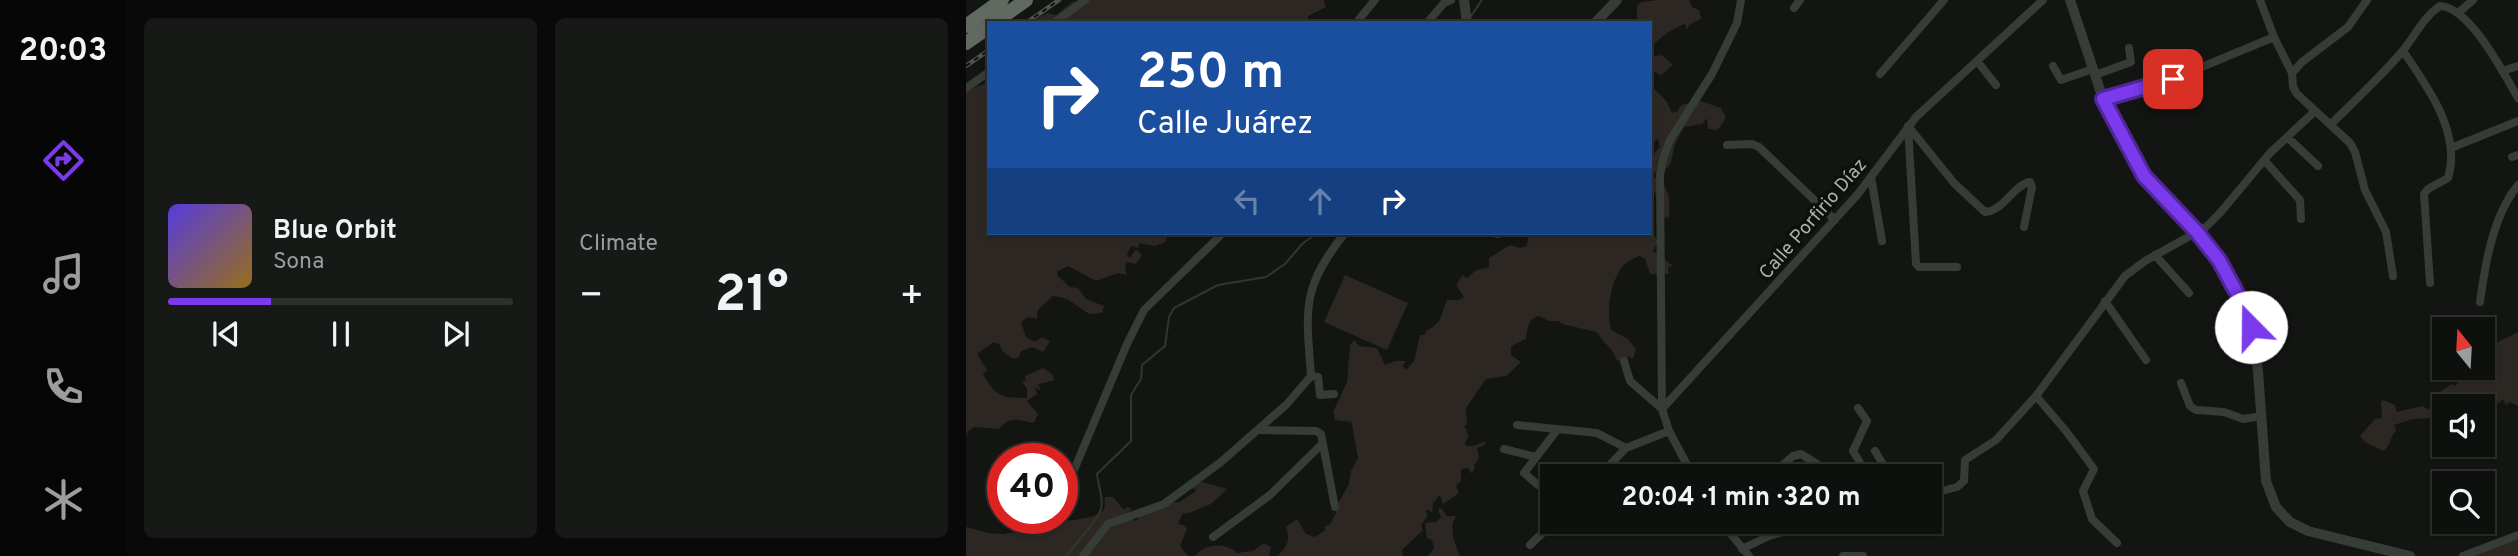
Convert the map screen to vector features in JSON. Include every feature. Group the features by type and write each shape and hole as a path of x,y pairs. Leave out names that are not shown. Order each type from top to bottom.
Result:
{"highway":[{"path":"966,26 1002,0"},
{"path":"997,21 1026,0"},
{"path":"966,43 987,28"}],"street":[{"path":"1057,21 1085,0"},
{"path":"1358,21 1375,0"},
{"path":"1429,21 1451,0"},
{"path":"1464,0 1466,20"},
{"path":"1597,21 1617,0"},
{"path":"1687,464 1669,431 1662,409 1661,176 1663,159 1681,121 1712,75 1737,23 1741,0"},
{"path":"1794,8 1800,0"},
{"path":"1880,74 1944,0"},
{"name":"Calle Porfirio Díaz","path":"1662,409 1835,220 1908,126 2043,0"},
{"path":"2070,0 2103,99 2144,176 2196,231 2219,260 2249,320 2258,372 2267,485 2273,503 2281,515 2308,531 2410,556"},
{"path":"2260,0 2273,37 2292,73 2293,87 2350,143 2355,152 2365,190 2386,232 2393,276"},
{"path":"2292,73 2348,27 2367,0"},
{"path":"2458,13 2473,0"},
{"path":"2331,124 2403,51 2435,8 2443,5 2469,23 2518,99"},
{"path":"2103,99 2173,79 2273,37"},
{"path":"2053,66 2061,80 2131,62 2129,48"},
{"path":"2403,51 2426,83 2440,113 2451,148 2448,178 2424,194 2430,283"},
{"path":"1976,61 1996,85"},
{"path":"2502,71 2518,66"},
{"path":"966,88 987,73"},
{"path":"1942,490 1961,484 1965,478 1965,460 1996,440 2036,396 2125,276 2155,255 2206,226 2264,160 2315,111"},
{"path":"2451,148 2518,121"},
{"path":"1908,126 1954,183 1985,212 1994,210 2023,184 2030,182 2032,187 2024,227"},
{"path":"1908,126 1916,264 1919,267 1956,267"},
{"path":"2287,137 2318,166"},
{"path":"1727,145 1752,144 1759,147 1835,220"},
{"path":"2264,160 2301,200 2301,219"},
{"path":"1871,177 1882,241"},
{"path":"2480,302 2485,261 2509,198 2518,185"},
{"path":"1078,460 1126,344 1144,310 1221,235"},
{"path":"1083,556 1108,524 1164,504 1259,430 1287,404 1311,376 1307,315 1312,285 1328,254 1343,235"},
{"path":"2155,255 2189,293"},
{"path":"2105,301 2146,360"},
{"path":"1624,361 1630,381 1662,409"},
{"path":"1311,376 1318,377 1320,395 1334,394"},
{"path":"2181,383 2190,406 2196,410 2224,412 2243,419 2262,416"},
{"path":"2036,396 2094,469 2083,491 2092,519 2117,543"},
{"path":"1858,408 1867,421 1853,451 1860,464"},
{"path":"1517,425 1597,433 1626,448"},
{"path":"1259,430 1316,431 1321,434 1335,507"},
{"path":"1540,485 1524,473 1557,430"},
{"path":"1611,464 1626,448 1669,431"},
{"path":"1213,537 1263,501 1322,443"},
{"path":"1504,449 1536,457"},
{"path":"1875,451 1883,464"},
{"path":"1784,464 1793,456 1801,454 1817,464"},
{"path":"1530,545 1541,534"},
{"path":"1730,534 1749,556"},
{"path":"1742,549 1776,534"},
{"path":"2463,556 2518,534"},
{"path":"1843,556 1863,556"}],"shaded area":[{"path":"1324,0 1326,7 1308,16 1307,21 1036,21 1047,13 1056,15 1072,2"},
{"path":"1689,0 1692,7 1699,10 1701,19 1689,25 1687,30 1685,24 1675,28 1652,46 1652,21 1634,21 1637,19 1637,6 1641,2"},
{"path":"1662,55 1673,65 1661,75 1652,71 1652,57"},
{"path":"987,81 987,235 1168,235 1165,242 1155,246 1139,243 1138,248 1131,246 1127,255 1130,258 1136,249 1142,255 1136,264 1127,262 1127,275 1118,273 1096,281 1068,266 1057,272 1070,287 1078,288 1086,299 1104,306 1102,313 1089,314 1067,299 1053,296 1038,310 1037,319 1028,317 1021,322 1026,337 1035,342 1042,337 1050,341 1043,352 1033,347 1021,351 1019,357 1013,359 994,342 977,354 987,370 983,374 1000,395 1027,398 1027,389 1022,382 1026,380 1025,376 1043,368 1052,374 1055,380 1038,384 1041,391 1035,387 1037,394 1027,401 1038,414 1034,423 1015,420 1006,422 999,429 974,427 968,431 966,437 966,90"},
{"path":"1652,86 1667,102 1672,113 1678,111 1680,106 1698,100 1721,108 1726,118 1718,130 1708,129 1707,118 1702,124 1684,127 1669,166 1652,176 1652,160 1660,147 1658,139 1652,143"},
{"path":"1652,176 1662,183 1668,193 1669,217 1665,218 1660,211"},
{"path":"1652,233 1658,241 1653,251 1673,266 1668,267 1669,274 1650,274 1645,259 1639,256 1624,265 1619,272 1612,287 1609,305 1611,330 1628,339 1636,349 1633,359 1616,359 1597,332 1535,317 1529,324 1526,339 1511,346 1511,355 1521,362 1506,376 1486,379 1466,408 1467,424 1464,427 1469,435 1466,446 1487,441 1477,448 1479,458 1472,474 1468,468 1461,469 1461,481 1456,486 1459,493 1443,504 1440,495 1433,503 1432,512 1426,509 1427,517 1421,525 1423,530 1402,550 1403,556 1278,556 1287,543 1286,527 1297,519 1306,534 1315,537 1330,524 1358,458 1351,422 1335,420 1333,412 1347,382 1350,345 1354,340 1359,346 1377,348 1385,365 1406,361 1403,366 1406,370 1414,361 1420,335 1424,335 1438,322 1447,300 1464,297 1456,285 1463,275 1467,278 1475,271 1489,267 1489,258 1510,245 1520,248 1527,246 1528,238 1521,236"},
{"path":"1345,275 1408,303 1387,350 1324,322"},
{"path":"2518,332 2518,406 2510,402 2505,405 2504,399 2495,405 2495,394 2438,394 2452,384 2456,386 2458,380 2496,380 2498,342"},
{"path":"2383,400 2395,405 2397,412 2422,406 2432,408 2432,419 2413,419 2394,425 2396,431 2384,451 2365,442 2360,436 2375,419 2382,418"},
{"path":"1199,481 1227,489 1211,504 1183,513 1178,524 1187,529 1180,546 1188,556 966,556 966,527 987,534 1078,534 1078,519 1100,513 1104,509 1105,497 1113,497 1124,510 1127,507 1132,509 1126,516 1136,521 1160,503 1179,502 1195,492 1196,489 1189,488"},
{"path":"1441,508 1447,516 1456,516 1452,531 1460,556 1428,556 1434,548 1432,540 1427,538 1425,523 1436,522 1441,517 1438,509"},
{"path":"2518,537 2518,556 2474,556"},
{"path":"1264,543 1271,547 1269,556 1195,556 1210,546 1227,547 1237,553 1253,551"}],"waterway":[{"path":"1471,16 1482,0"},
{"path":"1066,556 1091,526 1101,509 1097,474 1131,441 1131,395 1141,379 1142,365 1165,346 1169,317 1174,308 1218,285 1266,277 1285,264 1303,243 1315,235"}],"railway":[{"path":"1029,21 1059,0"},
{"path":"966,66 987,51"}],"route":[{"path":"2173,79 2103,99 2144,176 2196,231 2219,260 2244,307 2251,327"}]}
